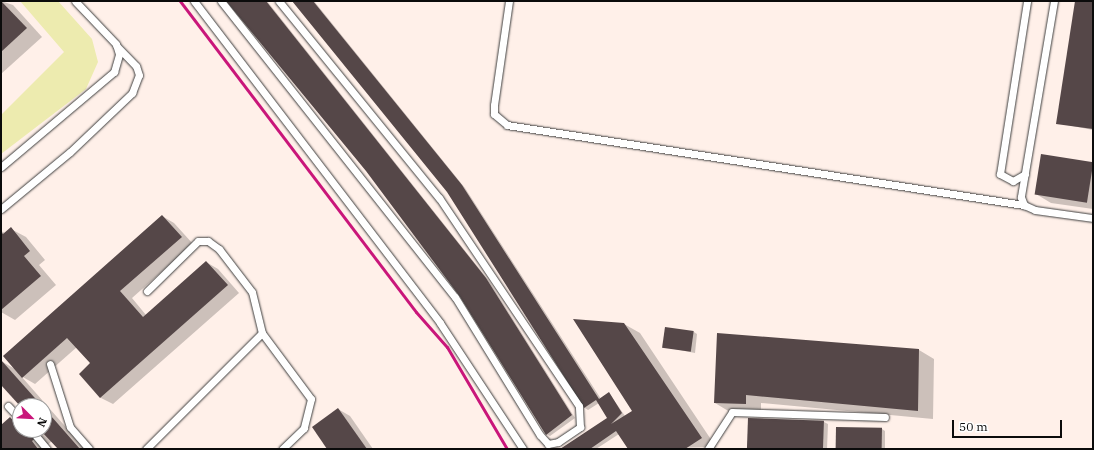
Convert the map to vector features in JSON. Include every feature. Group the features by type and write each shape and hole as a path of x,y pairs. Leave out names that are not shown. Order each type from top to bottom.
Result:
{"lane":[{"path":"1,209 70,152 132,93 139,75 136,66 75,1"},
{"path":"194,1 440,323 523,449"},
{"path":"221,1 455,297 540,435 548,444 558,442 580,427 579,406 439,198 279,1"},
{"path":"509,1 494,110 499,120 507,125 1024,205 1093,218"},
{"path":"1025,174 1012,181 1000,174 1027,1"},
{"path":"1024,205 1022,197 1025,174 1054,1"},
{"path":"1,167 109,80 118,62 116,44"},
{"path":"146,290 198,241 208,241 219,249 252,292 262,333 311,399 304,428 282,449"},
{"path":"146,449 262,333"},
{"path":"50,364 70,427 89,449"},
{"path":"8,406 12,410"},
{"path":"708,449 732,412 884,417"},
{"path":"38,438 47,449"}],"shaded area":[{"path":"20,1 58,1 92,39 98,62 86,89 1,154 1,115 64,52"}],"building":[{"path":"1,1 27,28 1,52"},
{"path":"226,1 266,1 486,278 572,415 546,435 460,297 366,171"},
{"path":"292,1 313,1 462,185 599,399 609,392 622,413 611,424 632,411 573,319 624,323 702,438 685,449 628,449 616,431 590,449 560,449 607,418 596,400 584,408 447,192"},
{"path":"1075,1 1093,1 1093,129 1056,124"},
{"path":"1041,154 1093,162 1087,203 1035,194"},
{"path":"162,215 182,237 120,291 143,317 206,261 228,285 100,398 79,374 90,363 67,338 22,378 3,356"},
{"path":"11,227 30,251 24,256 41,276 1,310 1,232 3,234"},
{"path":"665,327 694,331 691,352 662,348"},
{"path":"717,333 919,349 918,411 746,395 746,404 714,403"},
{"path":"1,360 35,398 13,398 1,385"},
{"path":"338,408 367,449 327,449 312,427"},
{"path":"10,417 12,419 12,438 35,438 32,441 38,449 1,449 1,425"},
{"path":"52,417 80,449 58,449 48,438 52,438"},
{"path":"748,418 824,421 823,449 747,449"},
{"path":"836,427 882,428 882,449 836,449"}],"railway":[{"path":"180,1 416,312 447,347 507,449"}]}
